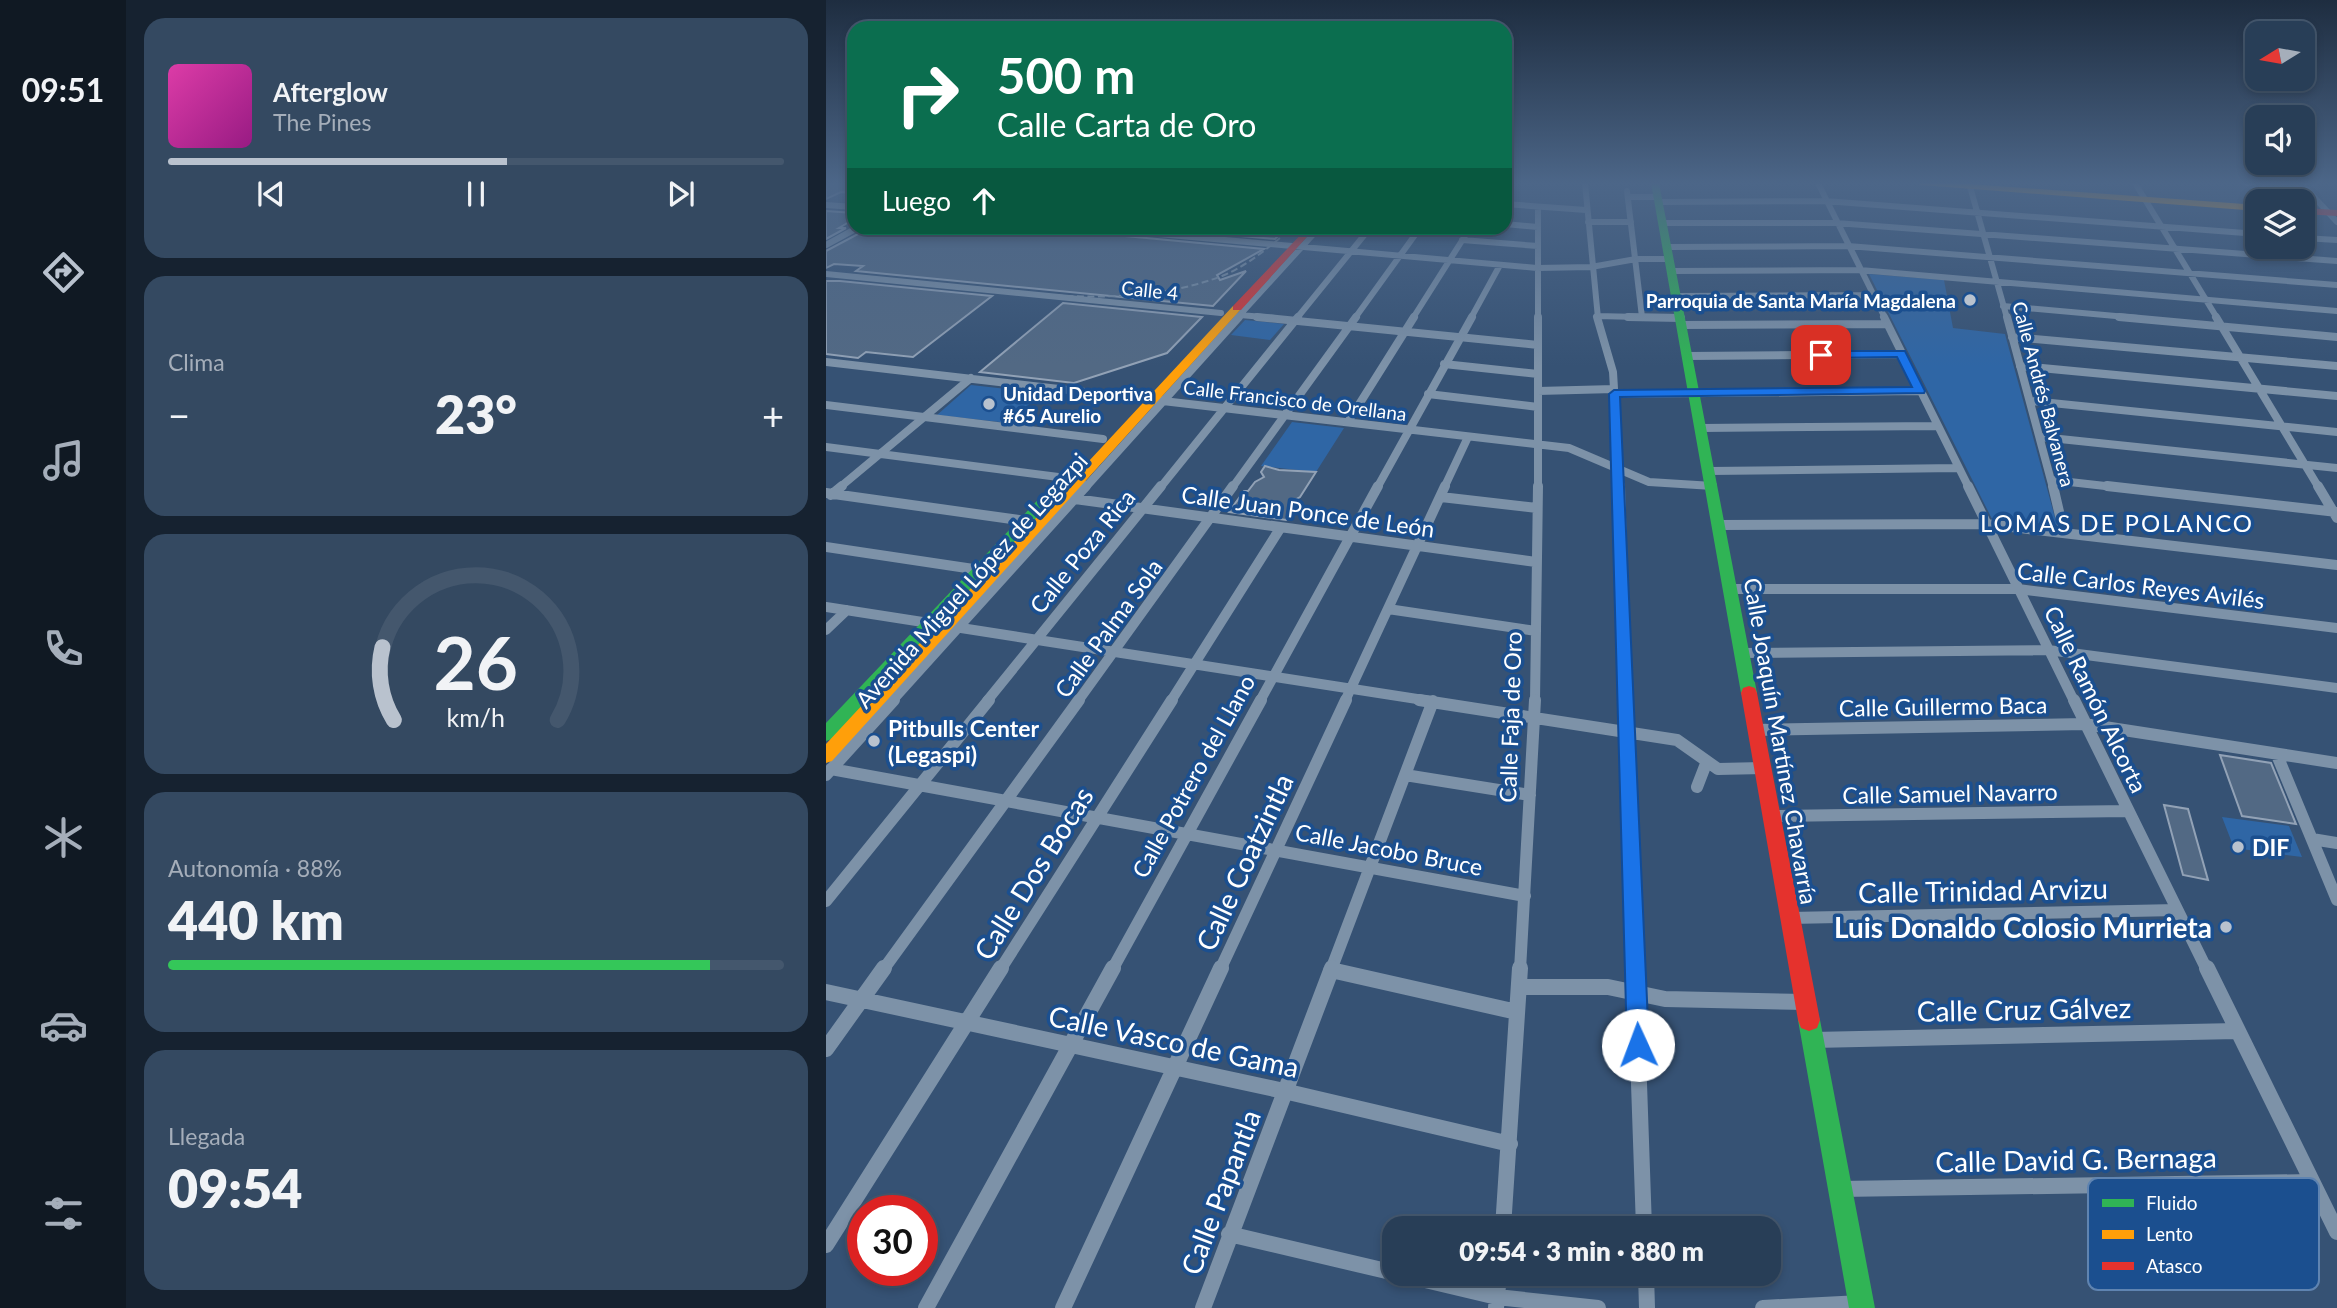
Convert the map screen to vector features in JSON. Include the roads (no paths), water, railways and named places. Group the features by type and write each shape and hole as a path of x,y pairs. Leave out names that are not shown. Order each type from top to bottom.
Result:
{"main road":[{"name":"Calle Joaquín Martínez Chavarría","path":"1667,244 1712,478 1861,1306"},
{"name":"Avenida Miguel López de Legazpi","path":"826,734 945,625 980,570 1102,439 1152,400 1221,313 1293,245"},
{"name":"Avenida Miguel López de Legazpi","path":"828,766 945,625 1293,245"}],"street":[{"path":"1282,244 1537,268 1591,267 1636,259 1670,259 1860,270 2337,311"},
{"name":"Calle Poza Rica","path":"826,901 1357,244"},
{"name":"Calle Palma Sola","path":"826,1049 1409,244"},
{"path":"1348,422 1460,244"},
{"path":"1513,244 1538,246"},
{"path":"1589,244 1597,316 1605,334 1614,391 1619,470 1644,1216"},
{"path":"1634,244 1642,317"},
{"name":"Calle Andrés Balvanera","path":"1986,244 2041,437 2064,533"},
{"path":"2111,244 2337,261"},
{"path":"2171,244 2336,514"},
{"name":"Avenida Miguel López de Legazpi","path":"945,625 1075,499 1152,400 1240,315 1293,245"},
{"name":"Calle Faja de Oro","path":"1504,1216 1535,719 1539,444 1538,246"},
{"path":"1670,259 1848,246 2337,285"},
{"name":"Calle Ramón Alcorta","path":"1848,246 2310,1178"},
{"name":"Calle Potrero del Llano","path":"926,1308 1500,265"},
{"name":"Calle 4","path":"826,274 1221,313"},
{"path":"1676,296 1872,295"},
{"path":"2003,306 2337,337"},
{"path":"1240,315 1538,345"},
{"path":"1597,316 1642,317 1681,322 1886,324"},
{"path":"2011,337 2337,366"},
{"path":"1688,356 1901,354"},
{"name":"Calle Francisco de Orellana","path":"826,362 1539,444 1590,454 1651,483 1958,468"},
{"path":"1444,364 1538,374"},
{"path":"2020,366 2337,396"},
{"path":"828,495 971,379"},
{"path":"1538,391 1920,391"},
{"path":"1428,394 1538,407"},
{"path":"2031,401 2337,432"},
{"path":"826,405 1102,439"},
{"path":"1702,428 1937,426"},
{"name":"Calle Coatzintla","path":"1063,1308 1177,1069 1468,437"},
{"path":"2041,437 2337,468"},
{"path":"826,447 1066,478"},
{"path":"2052,480 2336,514"},
{"path":"828,495 1026,521"},
{"path":"1441,497 1537,508"},
{"name":"Calle Juan Ponce de León","path":"1075,499 1536,562"},
{"path":"1719,525 1986,524 2337,565"},
{"name":"Calle Dos Bocas","path":"826,1245 1281,527"},
{"path":"826,547 980,570"},
{"name":"Calle Carlos Reyes Avilés","path":"1730,589 2018,589 2337,628"},
{"path":"826,607 1195,663 1686,743 1713,768 1763,768"},
{"path":"1388,609 1536,631"},
{"path":"826,631 847,610"},
{"path":"1742,653 2048,650 2337,688"},
{"name":"Calle Papantla","path":"1203,1308 1433,701"},
{"name":"Calle Guillermo Baca","path":"1756,730 2085,724 2337,763"},
{"path":"2277,755 2337,900"},
{"path":"1697,788 1707,761"},
{"name":"Calle Jacobo Bruce","path":"828,766 918,786 1187,832 1369,869 1525,896"},
{"path":"1405,775 1530,795"},
{"name":"Calle Samuel Navarro","path":"1772,816 2128,811"},
{"path":"2312,839 2337,843"},
{"name":"Calle Trinidad Arvizu","path":"1790,918 2177,911"},
{"path":"1331,970 1517,1012"},
{"path":"1519,988 1608,987 1665,999 1806,1002"},
{"name":"Calle Vasco de Gama","path":"826,992 1284,1091 1510,1144"},
{"name":"Calle Cruz Gálvez","path":"1813,1040 2237,1031"},
{"name":"Calle David G. Bernaga","path":"1840,1189 2088,1185"},
{"name":"Calle Ramón Alcorta","path":"2319,1196 2337,1232"},
{"path":"1229,1234 1382,1270"},
{"path":"1441,1286 1496,1302 1598,1308"},
{"path":"1646,1286 1647,1308"},
{"path":"1763,1308 1861,1306"}],"railway":[{"path":"826,273 1061,296 1127,295 1191,286 1222,276 1250,261 1272,244"}],"place":[{"name":"Parroquia de Santa María Magdalena","path":"1970,300"},
{"name":"Unidad Deportiva #65 Aurelio","path":"989,404"},
{"name":"Pitbulls Center (Legaspi)","path":"874,741"},
{"name":"DIF","path":"2238,847"},
{"name":"Luis Donaldo Colosio Murrieta","path":"2226,927"}],"district":[{"name":"LOMAS DE POLANCO","path":"2117,522"}]}
